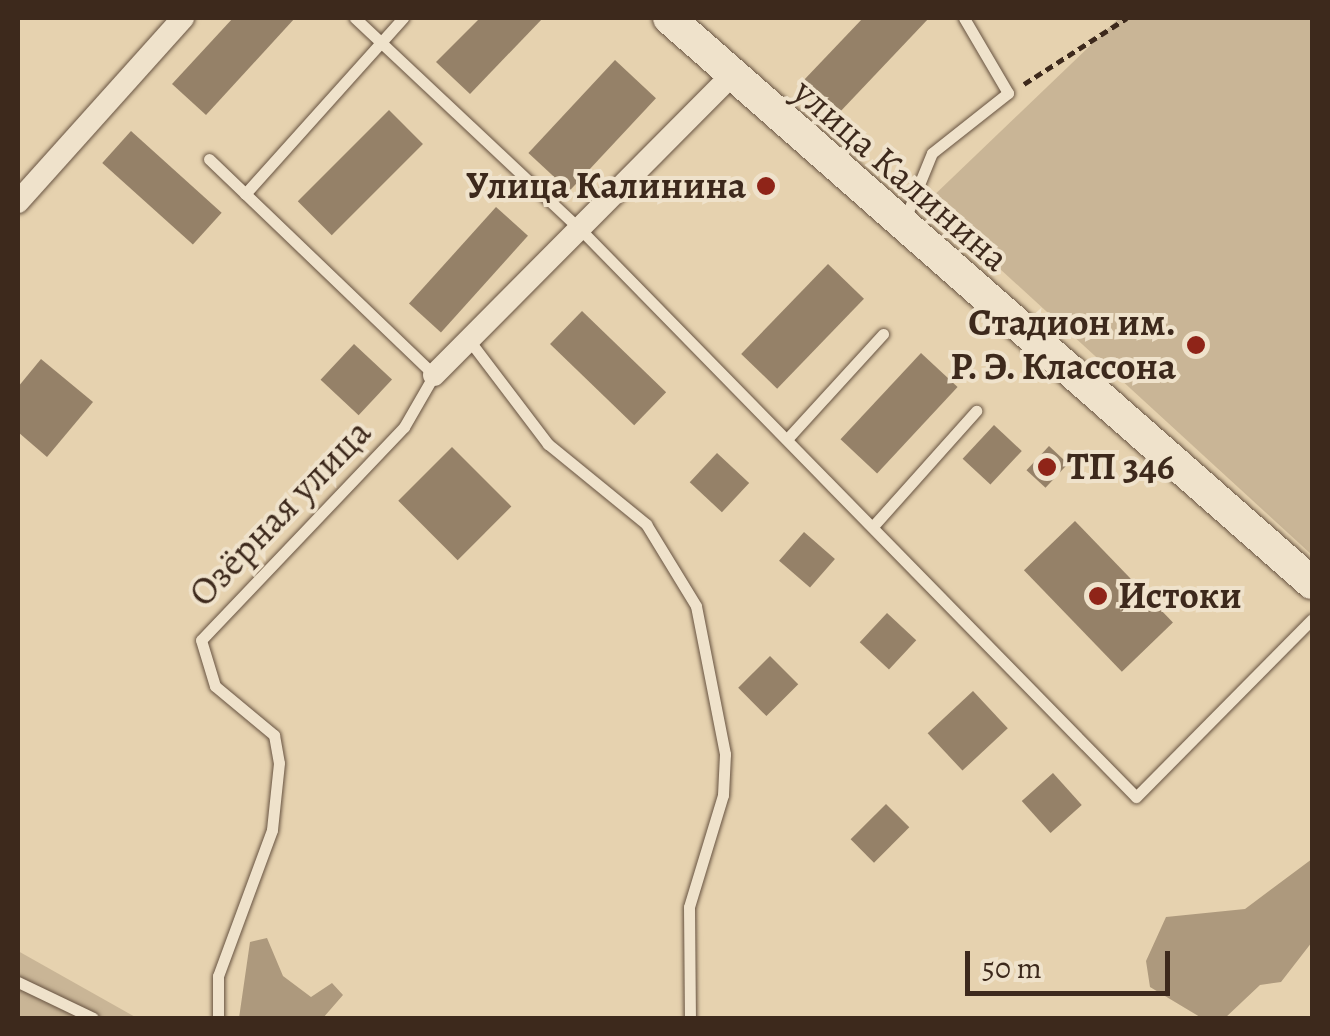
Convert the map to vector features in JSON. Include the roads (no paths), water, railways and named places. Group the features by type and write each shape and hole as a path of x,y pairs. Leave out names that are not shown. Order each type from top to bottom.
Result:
{"street":[{"path":"18,202 183,18"},
{"name":"улица Калинина","path":"669,18 900,230 1312,583"},
{"path":"434,375 730,77"}],"lane":[{"path":"355,18 384,37 875,524 1136,797 1312,620"},
{"path":"245,194 403,18"},
{"path":"900,230 932,153 1008,93 964,18"},
{"path":"209,159 434,375"},
{"path":"788,438 883,334"},
{"path":"469,340 548,444 646,524 696,606 725,754 723,795 689,907 690,1018"},
{"name":"Озёрная улица","path":"218,1018 218,976 272,830 279,764 274,735 215,686 201,640 404,427 434,375"},
{"path":"875,524 976,411"},
{"path":"18,982 93,1018"}],"place":[{"name":"Улица Калинина","path":"766,186"},
{"name":"Стадион им. Р. Э. Классона","path":"1196,345"},
{"name":"ТП 346","path":"1047,467"},
{"name":"Истоки","path":"1098,596"}]}
